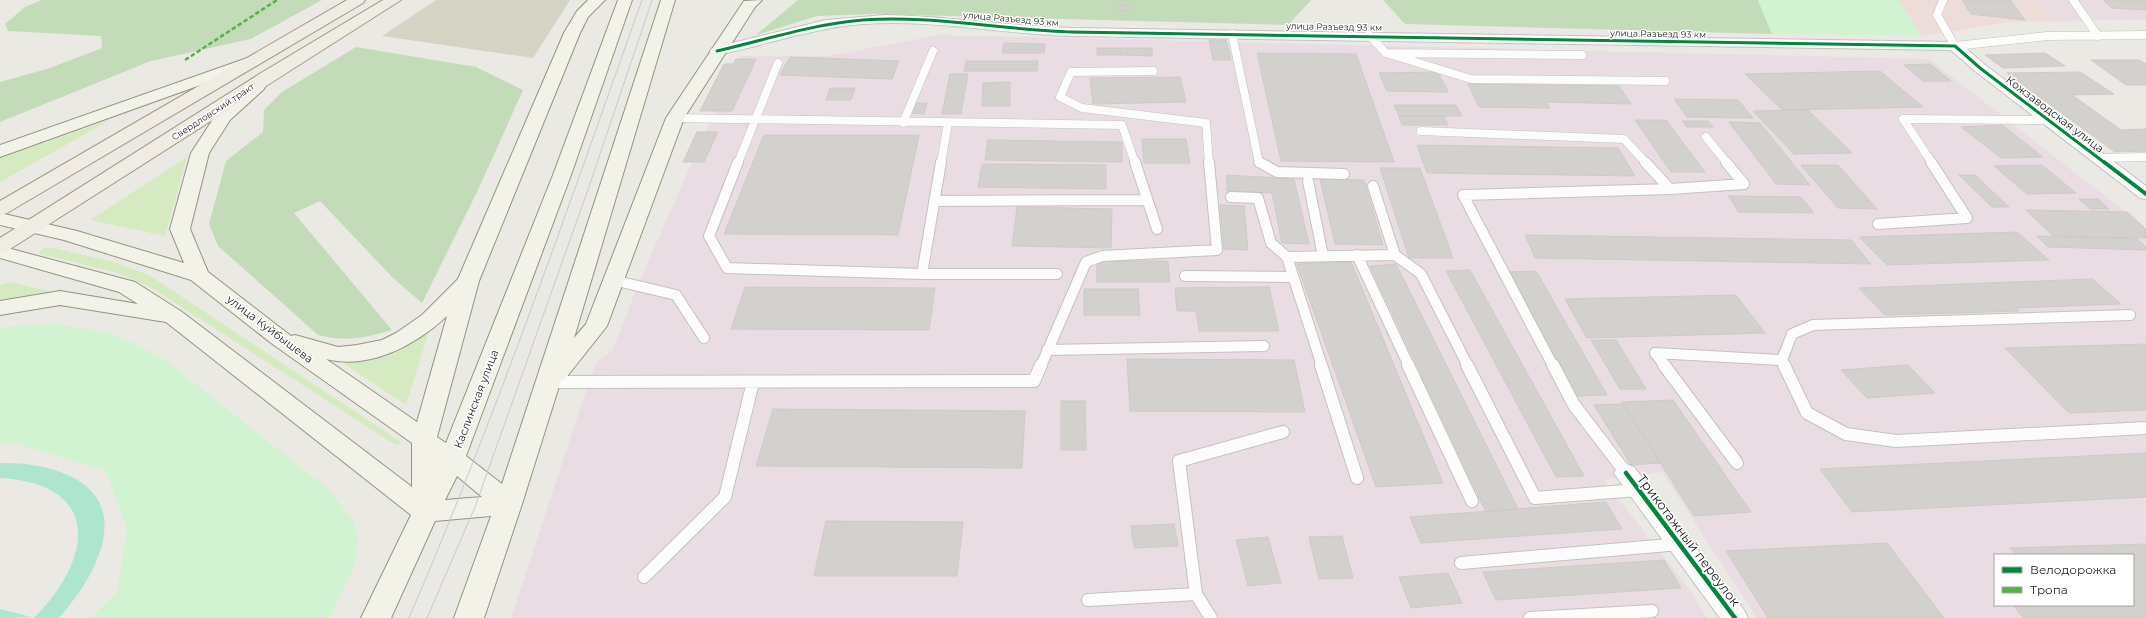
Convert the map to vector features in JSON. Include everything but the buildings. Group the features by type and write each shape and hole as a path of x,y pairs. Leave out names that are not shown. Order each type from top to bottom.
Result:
{"main road":[{"name":"Свердловский тракт","path":"0,209 358,0"},
{"name":"Свердловский тракт","path":"0,247 267,77 394,0"},
{"path":"426,512 424,440 468,280 528,135 579,18 592,4 598,0"},
{"name":"Каслинская улица","path":"376,618 452,460 562,175 588,98 626,0"},
{"path":"469,618 486,572 549,382 637,95 668,0"},
{"path":"549,382 596,326 675,118 717,51 752,1"},
{"path":"0,151 260,58"},
{"path":"199,275 180,229 200,153 223,117 267,77"},
{"name":"улица Куйбышева","path":"0,219 70,235 199,275 279,338 452,460 509,504"},
{"path":"0,252 127,287 174,316 426,512 509,504"},
{"path":"279,338 337,355 365,352 395,344 436,316 468,280"},
{"path":"0,308 60,298 174,316"}],"street":[{"name":"улица Разъезд 93 км","path":"717,51 755,43 803,29 866,20 940,21 1087,33 1369,35 1768,45 1955,46"},
{"name":"Кожзаводская улица","path":"1955,46 1980,68 2146,194"},
{"name":"Трикотажный переулок","path":"1632,481 1735,618"}],"lane":[{"path":"1943,0 1937,15 1955,46 2046,36 2146,35"},
{"path":"2073,0 2098,36"},
{"path":"1232,34 1259,163 1277,172 1344,174"},
{"path":"1369,35 1386,53 1471,79 1666,81"},
{"path":"903,123 933,51"},
{"path":"1386,53 1582,55"},
{"path":"778,63 709,236 727,268 922,274 1057,274"},
{"path":"549,382 1034,381 1086,262 1102,256 1217,250 1206,123 1082,108 1060,97 1071,72 1152,71"},
{"path":"675,118 948,124 1122,125 1157,229"},
{"path":"1878,224 1967,218 1903,119 2048,120"},
{"path":"922,274 948,124"},
{"path":"1421,131 1624,139 1670,189"},
{"path":"1373,186 1395,255 1421,274 1535,498 1632,481 1574,405 1463,195 1670,189 1744,184 1706,137"},
{"path":"2098,158 2146,157"},
{"path":"1308,180 1322,256"},
{"path":"1232,197 1258,198 1271,243 1287,258 1358,478"},
{"path":"934,202 1147,200"},
{"path":"1357,255 1472,501"},
{"path":"1287,258 1395,255"},
{"path":"1185,276 1293,277"},
{"path":"613,280 676,295 704,338"},
{"path":"2130,315 1813,325 1792,334 1782,360 1807,413 1846,434 1896,441 2146,428"},
{"path":"1047,350 1264,346"},
{"path":"1737,463 1655,353 1782,360"},
{"path":"644,577 725,497 753,382"},
{"path":"1211,618 1196,594 1179,460 1283,432"},
{"path":"1461,562 1680,544"},
{"path":"1088,600 1196,594"},
{"path":"1530,618 1652,611"}],"shaded area":[{"path":"436,0 570,0 533,58 382,36"},
{"path":"1898,0 2035,0 2056,21 2010,22 1922,36"},
{"path":"2035,0 2146,0 2146,20 2056,21"},
{"path":"940,35 1929,59 2146,228 2146,618 1757,618 1662,472 1604,480 1693,594 1706,618 511,618 595,364 612,351 640,280 739,56 827,56"}],"green space":[{"path":"42,0 322,0 251,39 151,61 0,122 0,82 50,68 102,48 101,36 8,31 5,24 25,7"},
{"path":"798,0 1311,0 1288,25 873,14 817,16 756,35"},
{"path":"1383,0 1758,0 1772,34 1405,24"},
{"path":"1758,0 1898,0 1922,36 1772,34"},
{"path":"356,47 476,67 523,90 478,190 422,303 393,278 320,201 294,213 392,330 364,337 347,339 318,335 218,246 209,224 226,161 263,132 264,110 282,92"},
{"path":"110,120 0,182 0,158"},
{"path":"187,157 165,236 90,220"},
{"path":"45,248 54,248 114,262 149,275 401,442 397,446 152,288 115,272 40,254 39,252"},
{"path":"9,282 58,293 0,304 0,285"},
{"path":"59,324 116,335 161,357 327,488 353,520 358,539 354,567 329,618 90,618 117,592 127,529 106,471 14,443 0,445 0,328 21,325"},
{"path":"429,331 406,405 343,363 386,356 409,345"},
{"path":"0,463 42,467 62,473 80,482 94,494 102,510 104,530 96,563 82,588 59,618 34,618 54,595 68,572 76,549 78,528 72,509 57,494 33,483 0,478"},
{"path":"0,609 31,617 0,618"}],"tram line":[{"path":"409,618 472,465 501,389 559,234 642,0"},
{"path":"427,618 475,507 591,181 652,0"}],"marked path":[{"path":"185,60 277,0"}],"cycle path":[{"path":"717,51 808,28 844,22 885,19 907,19 1038,31 1072,32 1955,46 1980,68 2146,194"},
{"path":"1626,473 1735,618"}]}
